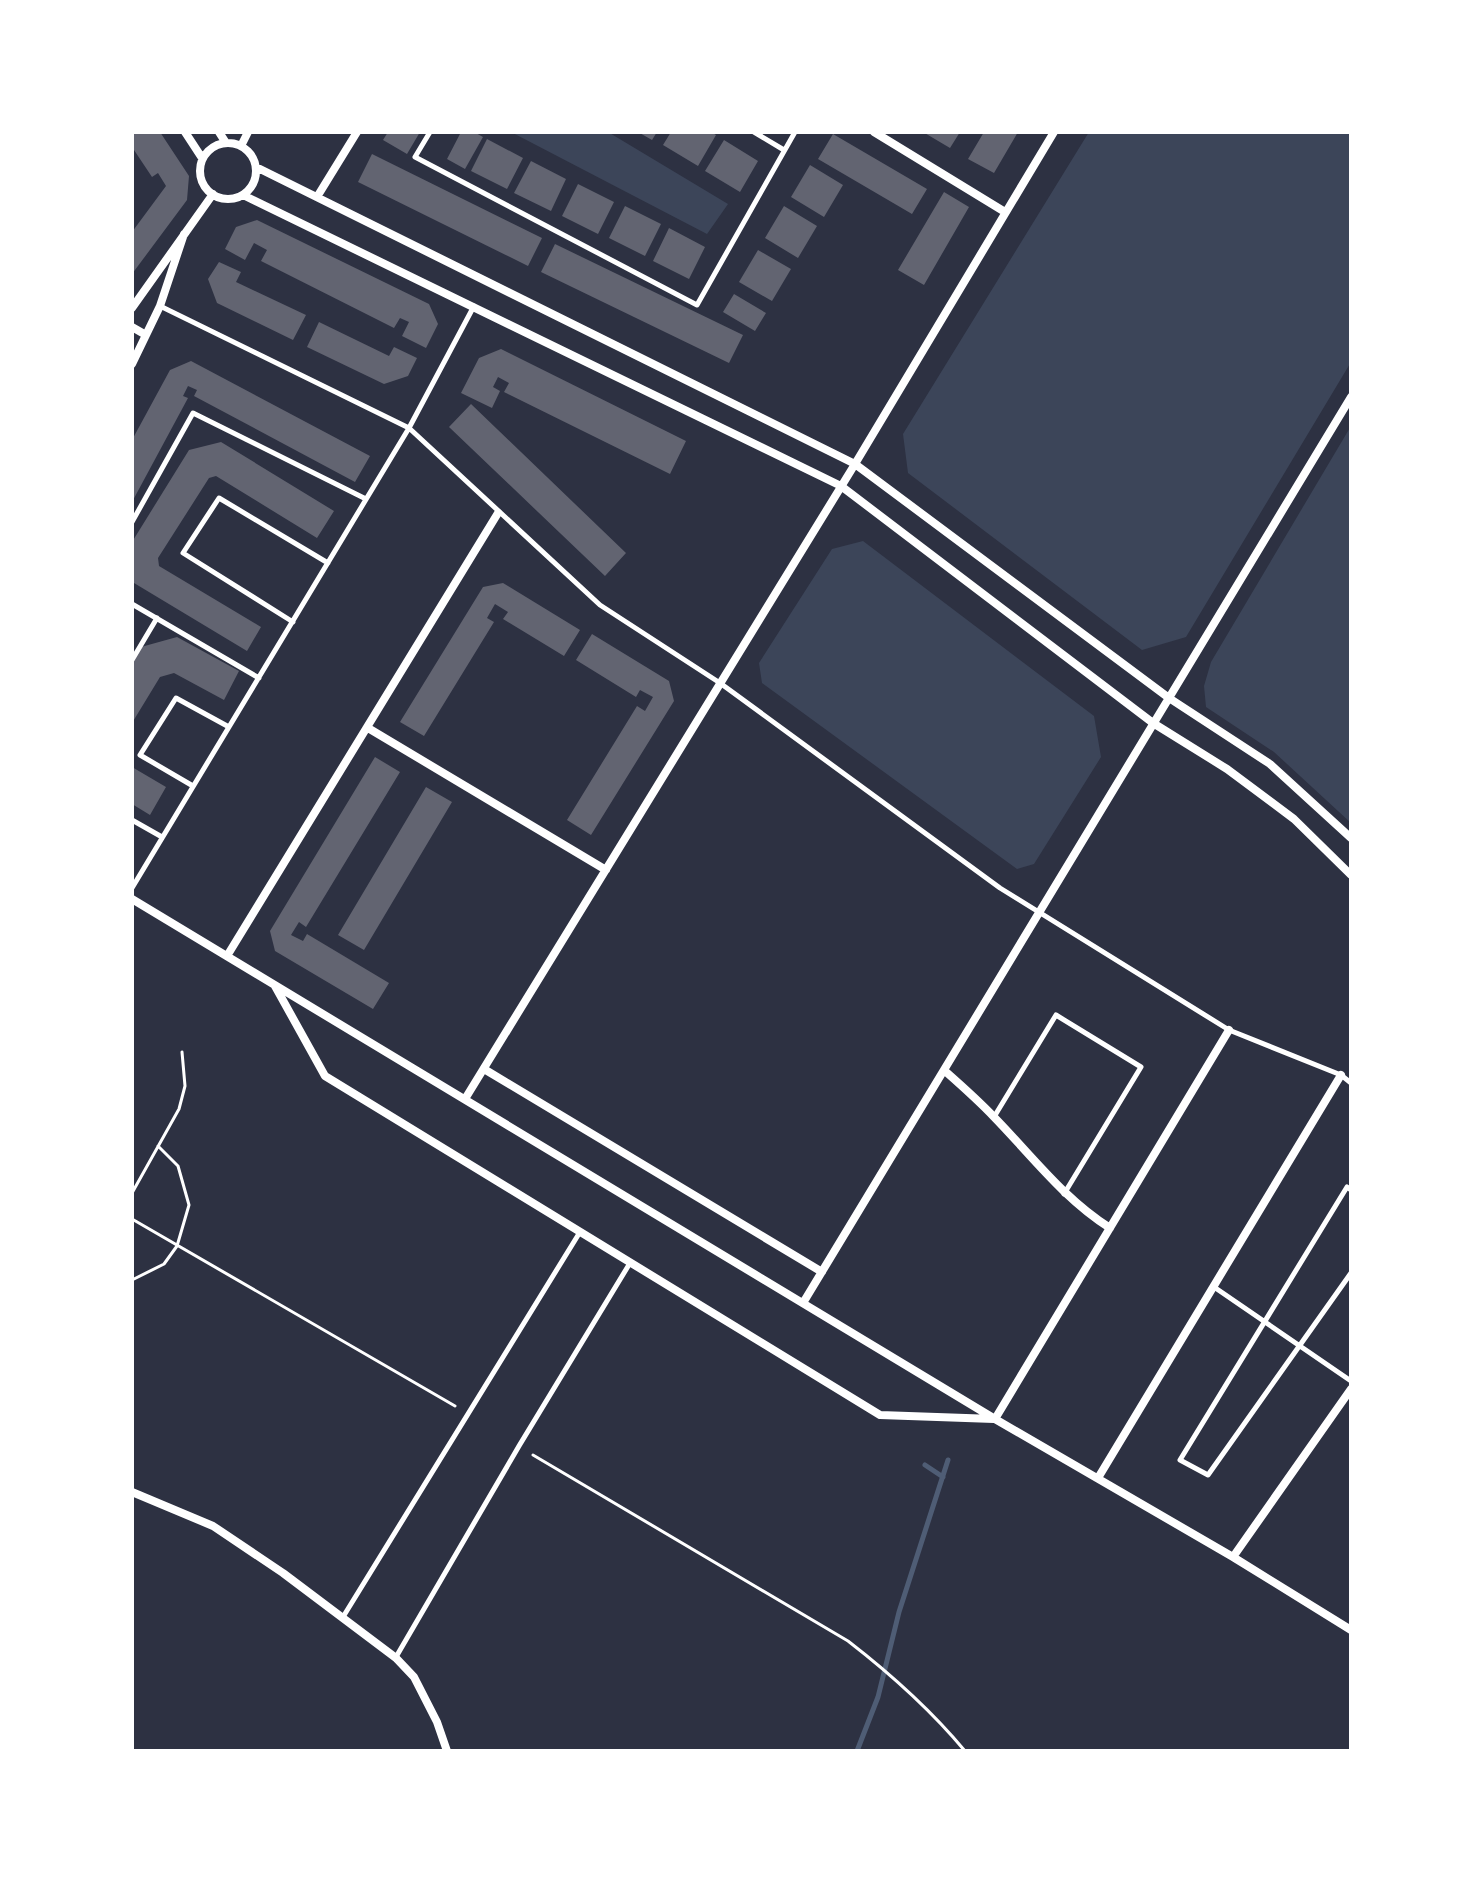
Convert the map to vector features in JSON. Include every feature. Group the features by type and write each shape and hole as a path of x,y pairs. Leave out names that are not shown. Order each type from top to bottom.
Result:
{"street":[{"path":"185,132 202,158 200,176 203,185 213,194 227,200 243,195 252,186 256,167 254,159 241,146 226,143 215,146 202,158"},
{"path":"219,132 226,143"},
{"path":"241,146 248,132"},
{"path":"317,197 357,132"},
{"path":"874,132 1005,212"},
{"path":"465,1099 855,464 1054,132"},
{"path":"256,167 855,464 1169,698 1270,764 1351,838"},
{"path":"132,308 213,194"},
{"path":"243,195 841,486 1153,723 1227,769 1283,811 1351,875"},
{"path":"132,364 160,306 184,234"},
{"path":"132,327 146,335"},
{"path":"803,1303 1351,397"},
{"path":"227,956 498,513"},
{"path":"368,728 606,870"},
{"path":"132,899 1351,1630"},
{"path":"275,986 325,1076 880,1415 995,1419"},
{"path":"995,1419 1229,1030"},
{"path":"484,1069 822,1272"},
{"path":"945,1071 994,1117 1064,1194 1110,1228"},
{"path":"1098,1478 1341,1075"},
{"path":"1233,1557 1351,1391"},
{"path":"132,1492 213,1526 283,1573 396,1658 414,1677 437,1722 447,1751"}],"lane":[{"path":"430,132 415,157 697,305 795,132"},
{"path":"754,132 784,150"},
{"path":"160,306 409,428 600,605 720,683 1000,888 1229,1030 1341,1075 1351,1083"},
{"path":"132,888 409,428 474,306"},
{"path":"132,522 193,413 366,499"},
{"path":"293,622 183,553 219,498 328,563"},
{"path":"132,604 259,678"},
{"path":"132,660 157,618"},
{"path":"193,786 140,755 176,698 229,727"},
{"path":"132,820 162,837"},
{"path":"994,1117 1056,1015 1141,1067 1064,1194"},
{"path":"1351,1190 1347,1187 1180,1460 1208,1475 1351,1273"},
{"path":"342,1618 580,1232"},
{"path":"396,1658 630,1262"},
{"path":"1214,1287 1351,1381"}],"path":[{"path":"132,1193 179,1109 185,1086 182,1052"},
{"path":"132,1280 164,1264 177,1246 189,1205 178,1166 158,1146"},
{"path":"132,1219 455,1406"},
{"path":"533,1455 848,1641 891,1674 936,1716 965,1751"}],"shaded area":[{"path":"511,132 608,132 728,204 707,234"},
{"path":"1089,132 1351,132 1351,362 1186,637 1142,650 908,473 903,434"},
{"path":"1351,426 1351,823 1274,752 1206,707 1204,686 1211,662"},
{"path":"863,541 1094,716 1101,757 1034,864 1017,869 762,683 759,663 832,549"}],"building":[{"path":"132,132 160,132 189,176 187,200 132,274 132,232 166,186 158,173 152,177 132,147"},
{"path":"388,132 420,132 407,154 383,140"},
{"path":"461,132 474,132 483,137 465,169 447,159"},
{"path":"638,132 657,132 652,140"},
{"path":"671,132 711,132 716,135 698,166 663,145"},
{"path":"923,132 960,132 950,148"},
{"path":"984,132 1018,132 994,173 968,159"},
{"path":"833,134 927,189 912,214 818,159"},
{"path":"487,139 523,158 507,189 471,171"},
{"path":"724,140 758,161 740,192 705,171"},
{"path":"372,154 542,238 528,266 358,182"},
{"path":"531,161 566,179 551,211 514,193"},
{"path":"810,165 843,185 824,217 791,197"},
{"path":"578,184 614,202 598,234 562,216"},
{"path":"944,192 969,207 924,285 898,270"},
{"path":"625,206 661,224 645,256 609,238"},
{"path":"784,206 817,226 798,258 765,238"},
{"path":"257,220 429,304 438,324 426,348 402,336 409,322 400,318 394,328 261,261 267,250 254,243 245,260 225,249 236,227"},
{"path":"669,228 705,247 689,279 653,261"},
{"path":"555,244 743,335 729,363 541,272"},
{"path":"758,250 791,269 772,301 739,282"},
{"path":"219,262 241,272 236,282 306,315 293,340 217,303 208,279"},
{"path":"734,294 766,313 755,331 723,312"},
{"path":"319,322 389,356 394,347 417,358 408,376 384,384 307,347"},
{"path":"501,349 686,441 670,474 504,392 509,383 498,377 493,387 500,391 492,408 461,393 479,358"},
{"path":"191,361 370,456 355,482 194,396 197,390 188,386 183,396 188,398 132,502 132,440 170,370"},
{"path":"471,404 626,553 605,576 449,427"},
{"path":"221,442 334,511 317,538 216,476 209,478 158,558 159,566 261,627 247,651 134,583 132,575 132,542 189,450"},
{"path":"503,583 580,630 564,656 503,619 508,612 495,604 487,618 494,622 424,736 400,722 483,587"},
{"path":"592,634 669,681 674,701 591,835 567,820 637,706 645,711 653,697 640,690 636,697 576,660"},
{"path":"177,637 239,671 224,700 174,673 160,677 132,723 132,663 141,647"},
{"path":"375,757 400,772 306,927 299,922 291,935 303,941 307,934 389,983 373,1009 275,951 270,931"},
{"path":"132,767 166,787 150,815 132,804"},
{"path":"426,787 452,802 364,950 338,935"}],"waterway":[{"path":"857,1751 878,1697 899,1612 948,1460"},
{"path":"925,1465 943,1477"}]}
